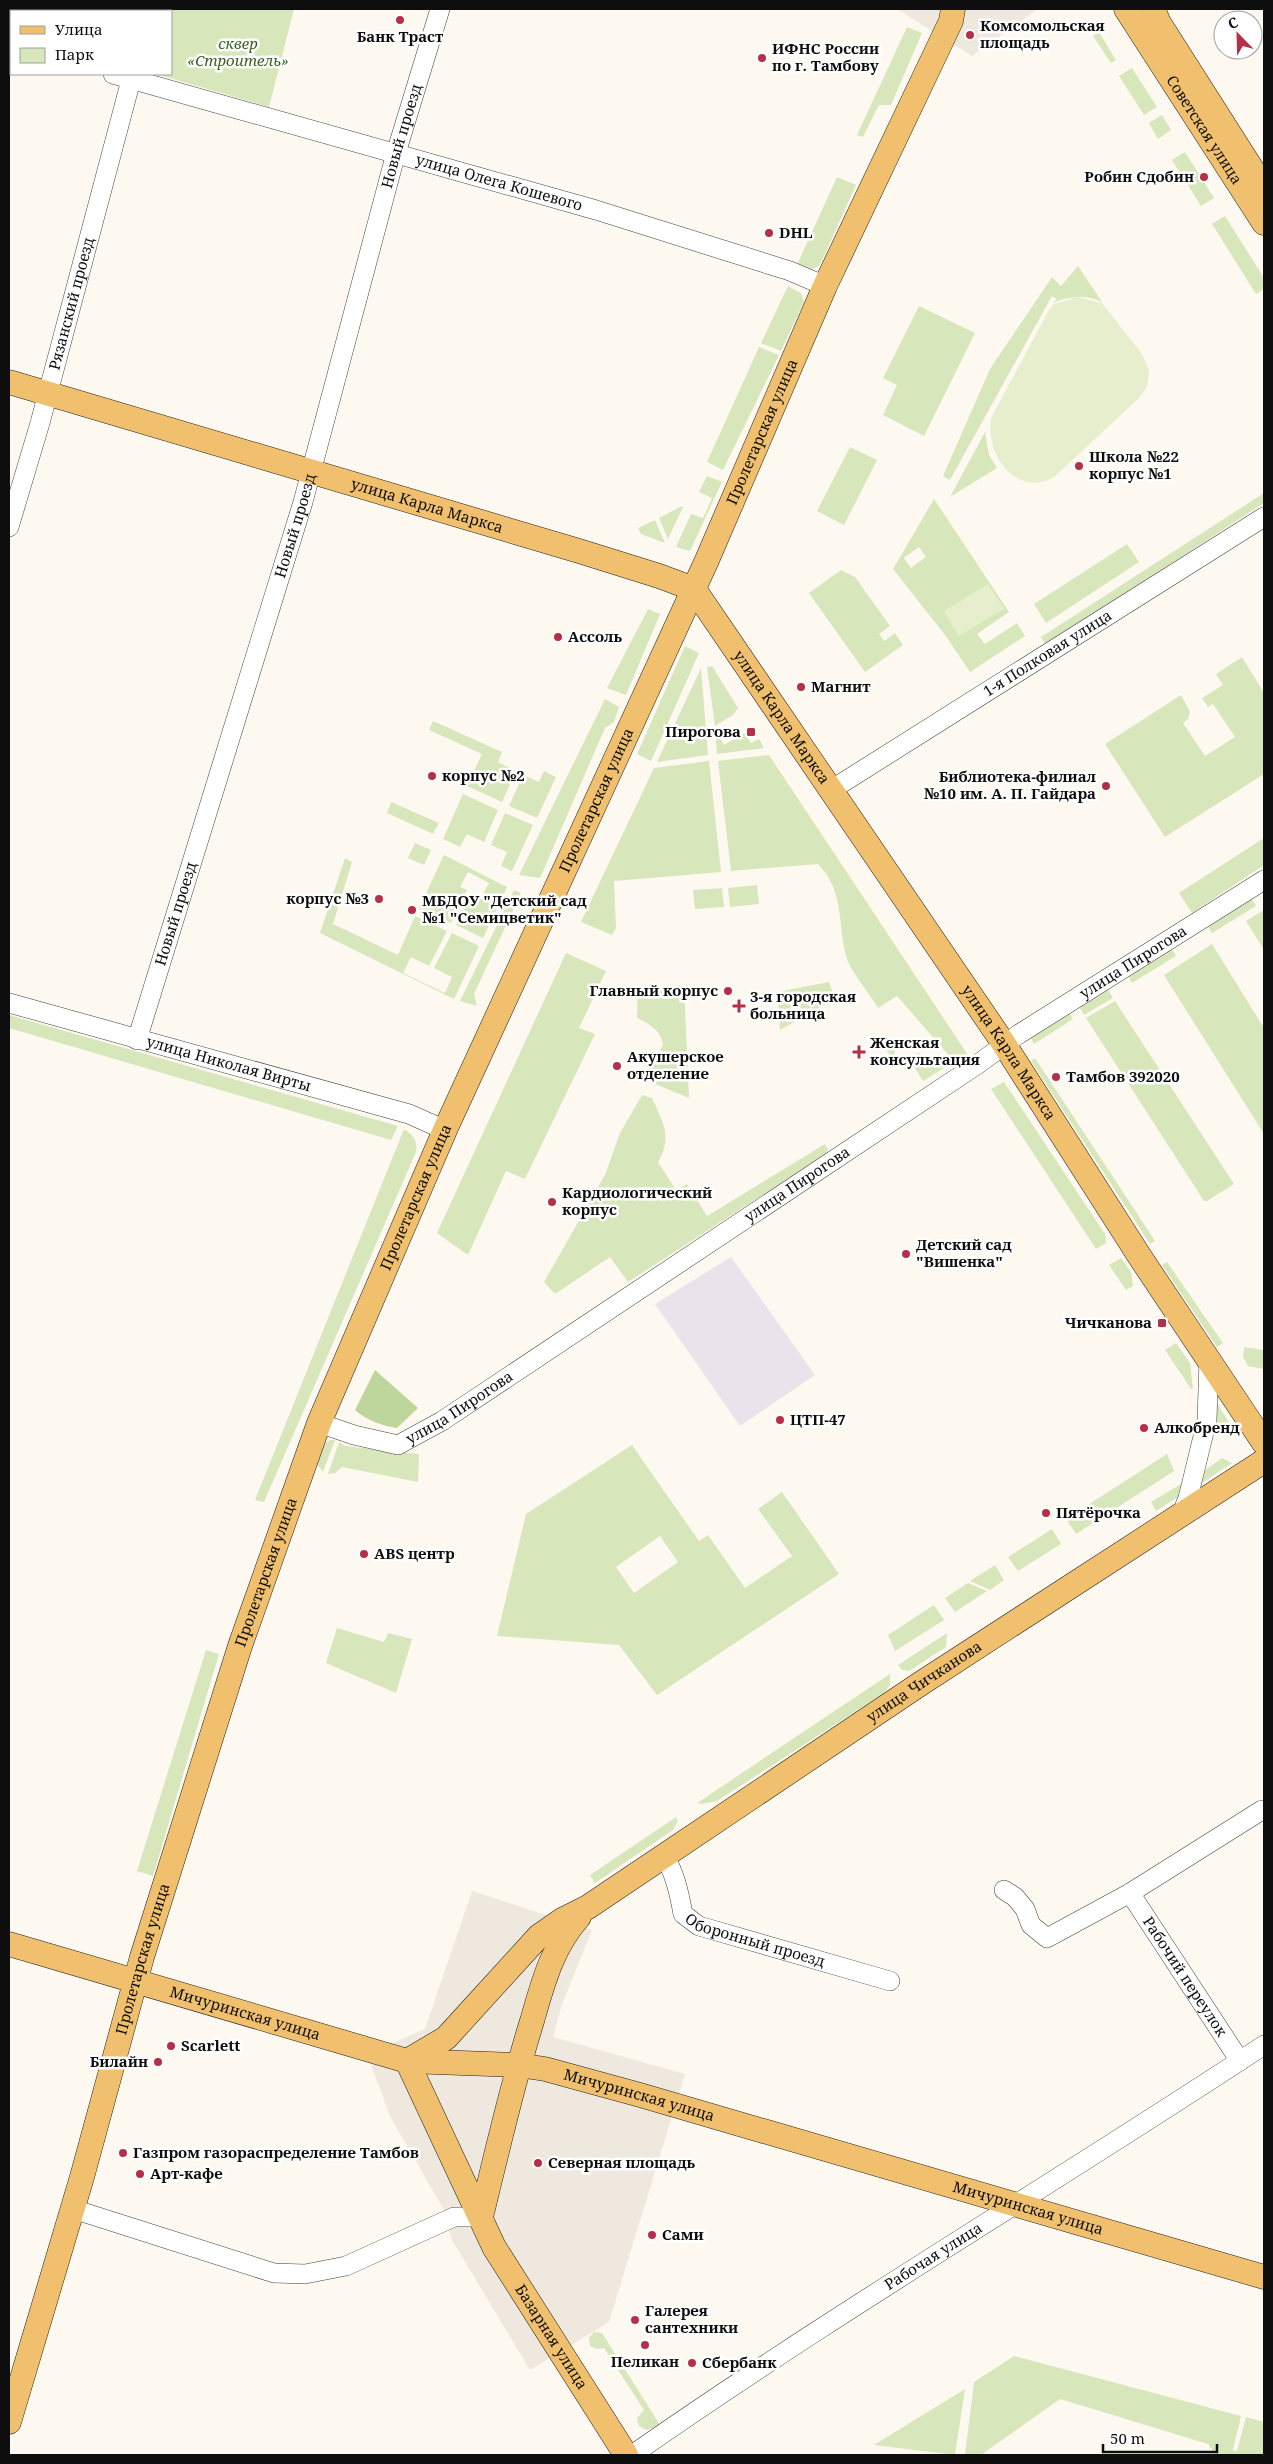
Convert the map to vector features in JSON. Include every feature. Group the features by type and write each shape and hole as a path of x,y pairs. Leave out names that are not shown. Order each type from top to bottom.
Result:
{"main road":[{"name":"Советская улица","path":"1126,9 1264,223"},
{"path":"1153,9 1159,23 1264,188"},
{"name":"Пролетарская улица","path":"9,2422 73,2209 135,1982 240,1646 319,1422 445,1130 694,589 825,286 955,12"},
{"name":"улица Карла Маркса","path":"9,382 312,470 660,576 694,589 1004,1044 1264,1443"},
{"name":"улица Чичканова","path":"588,1907 664,1855 1264,1461"},
{"path":"407,2061 446,2038 539,1936 562,1920 588,1907"},
{"path":"482,2217 518,2065 552,1956 565,1932 588,1907"},
{"name":"Мичуринская улица","path":"9,1944 407,2061 518,2065 545,2070 640,2095 1264,2277"},
{"name":"Базарная улица","path":"407,2061 482,2217 494,2247 626,2455"}],"street":[{"name":"Новый проезд","path":"137,1040 312,470 396,153 440,9"},
{"name":"улица Олега Кошевого","path":"116,75 596,210 790,270 825,286"},
{"name":"Рязанский проезд","path":"9,527 48,394 131,80"},
{"name":"1-я Полковая улица","path":"831,790 1264,517"},
{"name":"улица Пирогова","path":"319,1422 354,1436 398,1445 442,1421 978,1064 1004,1044 1264,880"},
{"name":"улица Николая Вирты","path":"9,1003 409,1114 445,1130"},
{"path":"1181,1515 1188,1498 1206,1420 1209,1359"},
{"path":"1004,1890 1015,1897 1025,1909 1031,1925 1047,1938 1130,1892 1262,1810"},
{"name":"Оборонный проезд","path":"664,1855 671,1867 678,1887 683,1914 699,1926 890,1981"},
{"name":"Рабочий переулок","path":"1130,1892 1240,2060"},
{"name":"Рабочая улица","path":"632,2455 935,2254 1264,2045"},
{"path":"73,2209 274,2272 306,2274 346,2266 454,2217 482,2217"}],"shaded area":[{"name":"Комсомольская площадь","path":"897,9 1038,9 972,56"},
{"path":"731,1257 815,1375 740,1426 655,1304"},
{"name":"Северная площадь","path":"472,1891 592,1930 562,2004 553,2037 685,2074 609,2322 530,2370 452,2240 444,2210 390,2116 367,2054 425,2029"}],"green space":[{"name":"сквер «Строитель»","path":"9,9 294,9 269,107 159,75 172,75 172,10 10,10 9,29"},
{"path":"907,27 922,33 891,105 879,105 863,137 857,135"},
{"path":"1099,32 1116,60 1111,63 1093,36"},
{"path":"1132,68 1157,107 1144,115 1119,76"},
{"path":"1162,115 1171,130 1158,139 1149,123"},
{"path":"1185,152 1214,198 1201,206 1172,160"},
{"path":"837,177 856,185 820,265 811,270 797,265"},
{"path":"1225,216 1264,278 1264,289 1256,294 1212,224"},
{"path":"1078,266 1102,302 1077,297 1053,303 1057,299 1052,296 950,480 943,476 990,369 1052,277 1061,286"},
{"path":"788,286 801,293 804,302 781,351 761,343"},
{"path":"1077,297 1102,303 1142,354 1149,370 1147,387 1138,399 1053,478 1039,482 1026,482 1015,477 998,458 990,432 991,418 1049,310 1054,304"},
{"path":"919,306 975,333 924,436 883,415 897,385 883,378"},
{"path":"759,347 779,355 723,470 707,462"},
{"path":"985,432 989,455 997,468 950,497"},
{"path":"850,447 877,460 844,525 817,511"},
{"path":"707,476 722,482 690,551 676,547 691,514 703,518 712,498 699,492"},
{"path":"1264,493 1264,503 1046,645 1041,637"},
{"path":"934,499 1009,612 977,634 985,644 1017,623 1025,636 970,672 945,635 893,569","holes":["919,547 926,557 911,568 904,558"]},
{"path":"683,507 668,539 659,518"},
{"path":"655,520 665,543 641,534 638,528"},
{"path":"1127,544 1139,562 1046,623 1034,604"},
{"path":"841,570 855,577 890,626 879,634 884,641 895,633 903,645 865,672 809,593"},
{"path":"988,584 1004,609 959,636 944,611"},
{"path":"648,609 660,614 626,695 607,688"},
{"path":"685,646 699,653 651,761 637,754"},
{"path":"1242,657 1264,693 1264,774 1165,837 1105,744 1181,695 1190,712 1188,719 1183,723 1205,756 1235,737 1213,704 1208,707 1202,698 1223,685 1216,674"},
{"path":"712,666 738,708 733,715 715,726 707,667"},
{"path":"701,668 708,755 657,762"},
{"path":"605,699 619,707 614,722 605,728 540,878 519,875"},
{"path":"433,721 502,752 498,762 516,771 502,802 467,786 482,754 429,730"},
{"path":"715,730 724,745 744,733 751,743 759,739 764,748 717,754"},
{"path":"769,755 970,1058 958,1066 897,996 878,1008 847,959 833,885 827,874 818,864 731,871 718,761"},
{"path":"709,761 721,872 614,881 616,928 612,935 581,922 654,768"},
{"path":"544,771 556,777 537,818 509,806 523,775 539,782"},
{"path":"463,794 498,810 484,842 467,834 460,847 443,839"},
{"path":"391,802 439,823 433,834 387,813"},
{"path":"505,813 533,825 512,871 501,866 507,852 491,845"},
{"path":"1264,838 1264,865 1192,913 1179,893"},
{"path":"415,843 431,850 424,865 408,858"},
{"path":"444,855 507,887 483,938 456,925 472,893 481,897 489,883 468,872 460,887 467,890 451,923 419,908"},
{"path":"345,858 352,862 333,924 398,955 415,916 447,931 429,966 411,957 403,973 445,993 452,977 434,968 452,933 479,946 454,999 320,933"},
{"path":"757,885 759,904 730,907 728,888"},
{"path":"722,888 724,907 695,909 693,890"},
{"path":"514,890 521,893 474,994 477,1006 460,1001"},
{"path":"1251,898 1256,906 1212,933 1207,925"},
{"path":"1264,910 1264,950 1246,921"},
{"path":"1212,944 1264,1028 1264,1134 1164,975"},
{"path":"1171,947 1176,956 1132,983 1127,974"},
{"path":"566,953 606,971 579,1028 595,1034 525,1179 506,1171 468,1255 437,1233"},
{"path":"829,982 835,999 780,1030 777,992"},
{"path":"684,985 689,1098 655,1084 651,1073 663,1044 662,1039 650,1025 637,1018 638,987"},
{"path":"1107,988 1113,998 1084,1015 1078,1005"},
{"path":"1115,1001 1234,1184 1207,1201 1204,1201 1086,1018"},
{"path":"1068,1011 1073,1019 1034,1044 1029,1035"},
{"path":"9,1015 398,1126 391,1140 9,1028"},
{"path":"878,1036 887,1037 895,1046 892,1059"},
{"path":"919,1053 944,1068 923,1081 908,1057"},
{"path":"1035,1058 1155,1241 1150,1244 1031,1061"},
{"path":"1004,1082 1105,1234 1106,1243 1096,1249 991,1089"},
{"path":"642,1095 652,1098 665,1130 665,1145 658,1162 676,1190 687,1184 707,1216 825,1144 828,1149 826,1154 628,1282 610,1257 555,1294 544,1282 605,1175 620,1133"},
{"path":"404,1129 414,1139 416,1152 264,1502 255,1500"},
{"path":"1121,1258 1131,1272 1133,1286 1126,1290 1109,1265"},
{"path":"1167,1262 1223,1343 1217,1347 1162,1265"},
{"path":"1176,1343 1190,1363 1193,1388 1191,1389 1165,1350"},
{"path":"1244,1347 1264,1350 1264,1369 1248,1366 1243,1357"},
{"path":"375,1370 418,1408 397,1428 374,1422 355,1410"},
{"path":"1210,1392 1235,1432 1227,1437 1208,1408"},
{"path":"335,1440 323,1472 316,1463 324,1443"},
{"path":"339,1442 345,1446 419,1454 418,1482 342,1467 335,1473 328,1474"},
{"path":"632,1445 699,1541 708,1535 745,1588 792,1556 758,1509 782,1492 839,1574 657,1695 619,1645 497,1636 526,1514","holes":["660,1536 678,1562 634,1593 616,1567"]},
{"path":"1167,1454 1174,1471 1076,1534 1066,1519"},
{"path":"1222,1458 1232,1463 1199,1485 1201,1473"},
{"path":"1186,1481 1178,1497 1156,1511 1151,1502"},
{"path":"1052,1529 1061,1544 1018,1571 1008,1557"},
{"path":"995,1565 1004,1580 990,1590 970,1581"},
{"path":"968,1583 987,1591 955,1612 945,1598"},
{"path":"934,1605 944,1620 895,1651 888,1635"},
{"path":"337,1628 384,1642 388,1633 412,1639 396,1693 326,1663"},
{"path":"947,1633 946,1647 909,1671 902,1670 898,1665"},
{"path":"206,1650 219,1654 153,1876 137,1871"},
{"path":"890,1674 890,1685 884,1693 717,1801 697,1803"},
{"path":"676,1817 678,1821 673,1830 595,1883 590,1875"},
{"path":"594,2332 602,2333 660,2425 647,2430 639,2426 637,2418 644,2410 604,2348 597,2349 590,2346 589,2338"},
{"path":"1014,2356 1241,2416 1233,2450 1237,2451 1246,2417 1264,2422 1264,2455 1216,2455 1208,2444 1060,2399 981,2455 965,2455 974,2382"},
{"path":"965,2389 955,2455 874,2445"}],"place":[{"name":"Банк Траст","path":"400,20"},
{"name":"Комсомольская площадь","path":"970,35"},
{"name":"ИФНС России по г. Тамбову","path":"762,58"},
{"name":"Робин Сдобин","path":"1204,177"},
{"name":"DHL","path":"769,233"},
{"name":"Школа №22 корпус №1","path":"1079,466"},
{"name":"Ассоль","path":"558,637"},
{"name":"Магнит","path":"801,687"},
{"name":"Пирогова","path":"751,732"},
{"name":"корпус №2","path":"432,776"},
{"name":"Библиотека-филиал №10 им. А. П. Гайдара","path":"1106,786"},
{"name":"корпус №3","path":"379,899"},
{"name":"МБДОУ \"Детский сад №1 \"Семицветик\"","path":"412,910"},
{"name":"Главный корпус","path":"728,991"},
{"name":"3-я городская больница","path":"739,1006"},
{"name":"Женская консультация","path":"859,1052"},
{"name":"Акушерское отделение","path":"617,1066"},
{"name":"Тамбов 392020","path":"1056,1077"},
{"name":"Кардиологический корпус","path":"552,1202"},
{"name":"Детский сад \"Вишенка\"","path":"906,1254"},
{"name":"Чичканова","path":"1162,1323"},
{"name":"ЦТП-47","path":"780,1420"},
{"name":"Алкобренд","path":"1144,1428"},
{"name":"Пятёрочка","path":"1046,1513"},
{"name":"ABS центр","path":"364,1554"},
{"name":"Scarlett","path":"171,2046"},
{"name":"Билайн","path":"158,2062"},
{"name":"Газпром газораспределение Тамбов","path":"123,2153"},
{"name":"Северная площадь","path":"538,2163"},
{"name":"Арт-кафе","path":"140,2174"},
{"name":"Сами","path":"652,2235"},
{"name":"Галерея сантехники","path":"635,2320"},
{"name":"Пеликан","path":"645,2345"},
{"name":"Сбербанк","path":"692,2363"}]}
